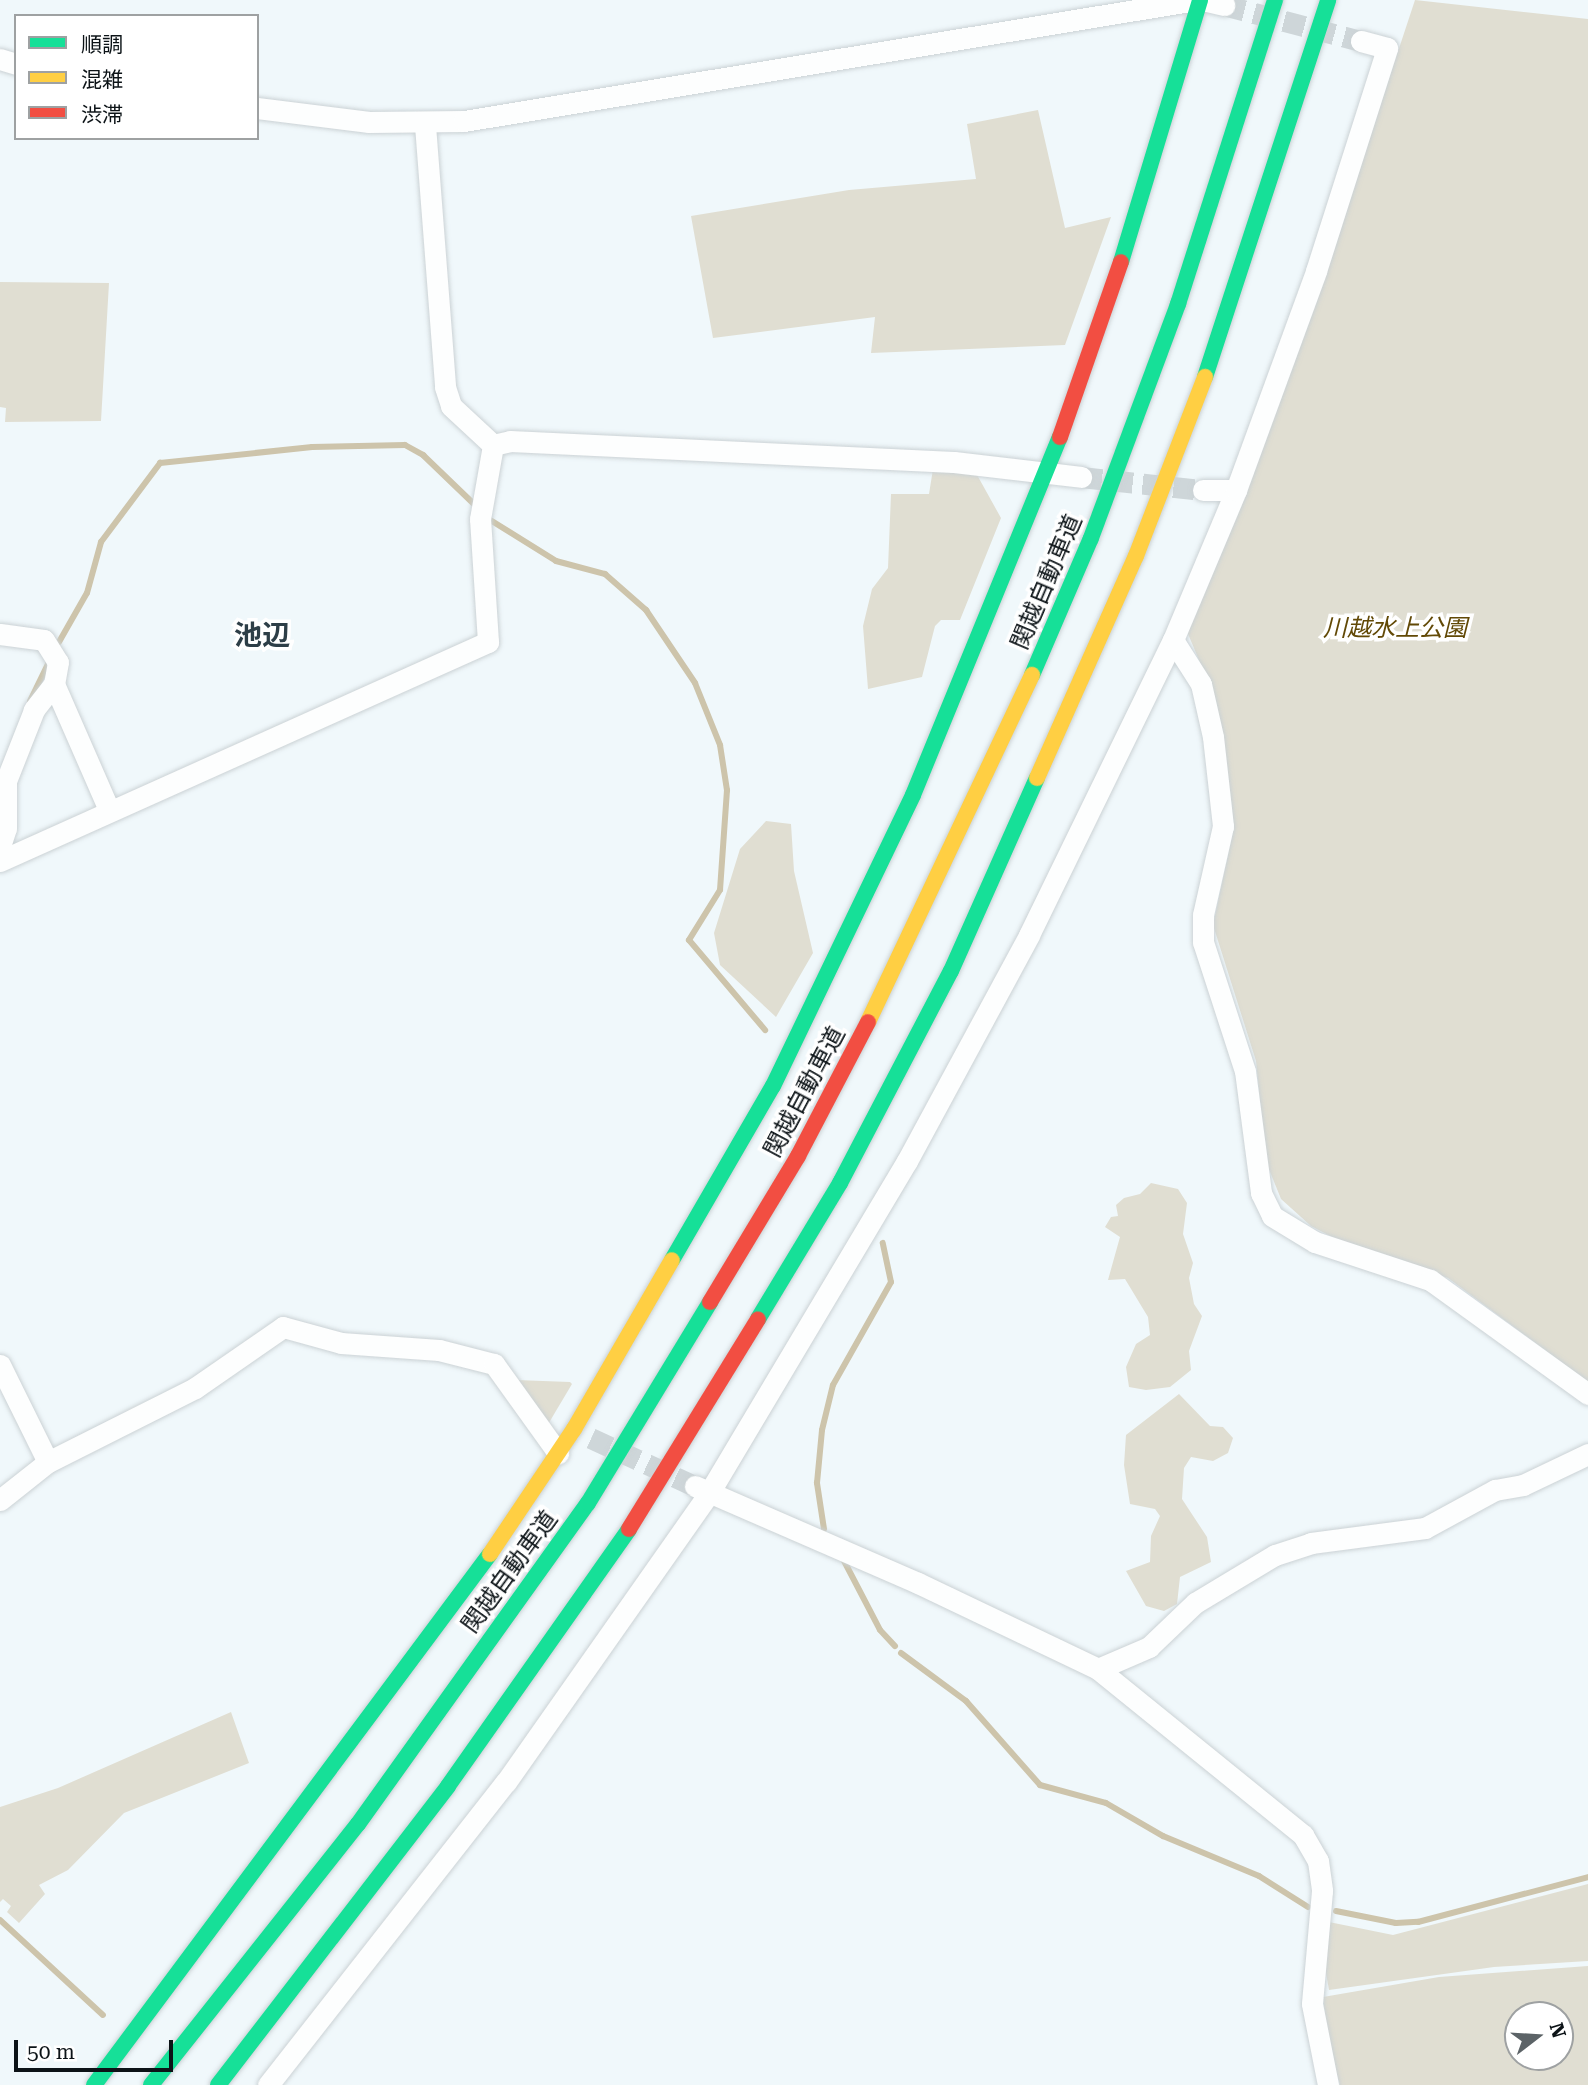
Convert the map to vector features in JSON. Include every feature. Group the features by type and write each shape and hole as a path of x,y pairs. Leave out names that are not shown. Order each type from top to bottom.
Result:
{"main road":[{"path":"94,2085 340,1766 558,1453 582,1434 820,996 960,689 1047,473 1116,277 1199,0"},
{"name":"関越自動車道","path":"151,2085 358,1824 588,1503 798,1156 993,767 1091,538 1178,304 1275,0"},
{"path":"218,2085 448,1786 646,1504 840,1183 951,971 1136,556 1226,321 1328,0"}],"street":[{"path":"259,108 425,124 1199,0 1224,5"},
{"path":"268,2085 498,1792 702,1490 907,1161 1029,935 1173,640 1236,490 1316,271 1387,48 1361,41"},
{"path":"425,124 445,387 451,407 493,445"},
{"path":"493,445 510,441 954,463 1082,477"},
{"path":"0,862 109,810 488,642 481,512 493,445"},
{"path":"1203,490 1236,490"},
{"path":"0,634 27,634 52,646 58,662 54,684 109,810"},
{"path":"1173,640 1201,684 1213,737 1222,838 1203,915 1203,942 1245,1071 1261,1193 1272,1216 1315,1242 1430,1280 1588,1394"},
{"path":"0,846 12,761 44,691 54,684"},
{"path":"0,1500 48,1462 195,1388 266,1336 291,1327 341,1343 439,1350 494,1364 558,1453"},
{"path":"0,1365 48,1462"},
{"path":"1098,1669 1149,1647 1195,1603 1275,1555 1311,1543 1424,1528 1495,1490 1523,1485 1588,1454"},
{"path":"702,1490 918,1583 1098,1669 1303,1835 1318,1861 1322,1891 1312,2004 1328,2085"}],"green space":[{"name":"川越水上公園","path":"1415,0 1588,19 1588,1382 1448,1278 1334,1238 1311,1226 1281,1199 1266,1162 1256,1061 1213,925 1233,832 1216,701 1186,629 1336,239"},
{"path":"1038,110 1065,228 1111,217 1065,345 871,353 875,317 713,338 691,216 849,190 976,179 967,124"},
{"path":"0,282 109,283 101,421 5,422 6,408 0,407"},
{"path":"933,469 976,473 1001,518 960,620 941,620 935,626 922,677 868,689 863,626 872,589 888,568 891,494 929,494"},
{"path":"766,821 791,824 794,871 813,953 776,1017 720,965 714,933 740,849"},
{"path":"1151,1183 1178,1189 1187,1203 1183,1234 1193,1263 1189,1278 1194,1304 1202,1316 1189,1351 1191,1370 1170,1387 1146,1390 1129,1387 1126,1367 1136,1344 1150,1335 1148,1317 1125,1279 1108,1280 1120,1237 1105,1227 1111,1217 1118,1216 1116,1205 1124,1198 1140,1194"},
{"path":"516,1380 570,1382 572,1384 547,1426"},
{"path":"1179,1394 1210,1426 1223,1427 1233,1438 1228,1453 1213,1461 1191,1457 1184,1468 1182,1499 1207,1537 1211,1562 1180,1577 1177,1604 1164,1611 1146,1606 1126,1571 1150,1562 1151,1536 1160,1516 1155,1509 1130,1504 1124,1465 1126,1435"},
{"path":"231,1712 249,1763 124,1813 68,1870 39,1885 45,1894 19,1923 7,1912 11,1906 3,1899 0,1902 0,1807 58,1788"},
{"path":"1588,1884 1588,1961 1494,1967 1329,1990 1324,1962 1329,1922 1393,1935"},
{"path":"1588,1966 1588,2085 1340,2085 1329,2048 1323,1997 1439,1977"}],"waterway":[{"path":"59,642 87,593 101,542 160,463 312,447 405,445 423,455 477,507"},
{"path":"487,518 556,561 605,574 646,610 695,683 720,745 727,790 720,890 689,940 765,1030"},
{"path":"30,701 50,660"},
{"path":"824,1529 817,1483 822,1430 833,1385 891,1282 883,1243"},
{"path":"842,1557 880,1630 895,1646"},
{"path":"901,1653 966,1701 1040,1785 1106,1803 1163,1836 1259,1876 1308,1907"},
{"path":"1336,1911 1396,1923 1418,1922 1588,1877"},
{"path":"0,1920 103,2015"}],"tunnel":[{"path":"1224,5 1361,41"},
{"path":"1081,477 1203,490"},
{"path":"591,1438 695,1486"}],"traffic: fast":[{"path":"1121,262 1200,0"},
{"path":"1032,675 1091,538 1178,304 1275,0"},
{"path":"1205,377 1328,0"},
{"path":"672,1260 773,1086 913,795 1060,437"},
{"path":"758,1319 840,1183 951,971 1037,778"},
{"path":"151,2085 358,1824 588,1503 710,1302"},
{"path":"218,2085 448,1786 629,1529"},
{"path":"94,2085 490,1554"}],"traffic: slow":[{"path":"1037,778 1136,556 1205,377"},
{"path":"868,1022 1032,675"},
{"path":"490,1554 574,1429 672,1260"}],"traffic: jam":[{"path":"1060,437 1121,262"},
{"path":"710,1302 798,1156 868,1022"},
{"path":"629,1529 758,1319"}],"district":[{"name":"池辺","path":"262,636"}]}
